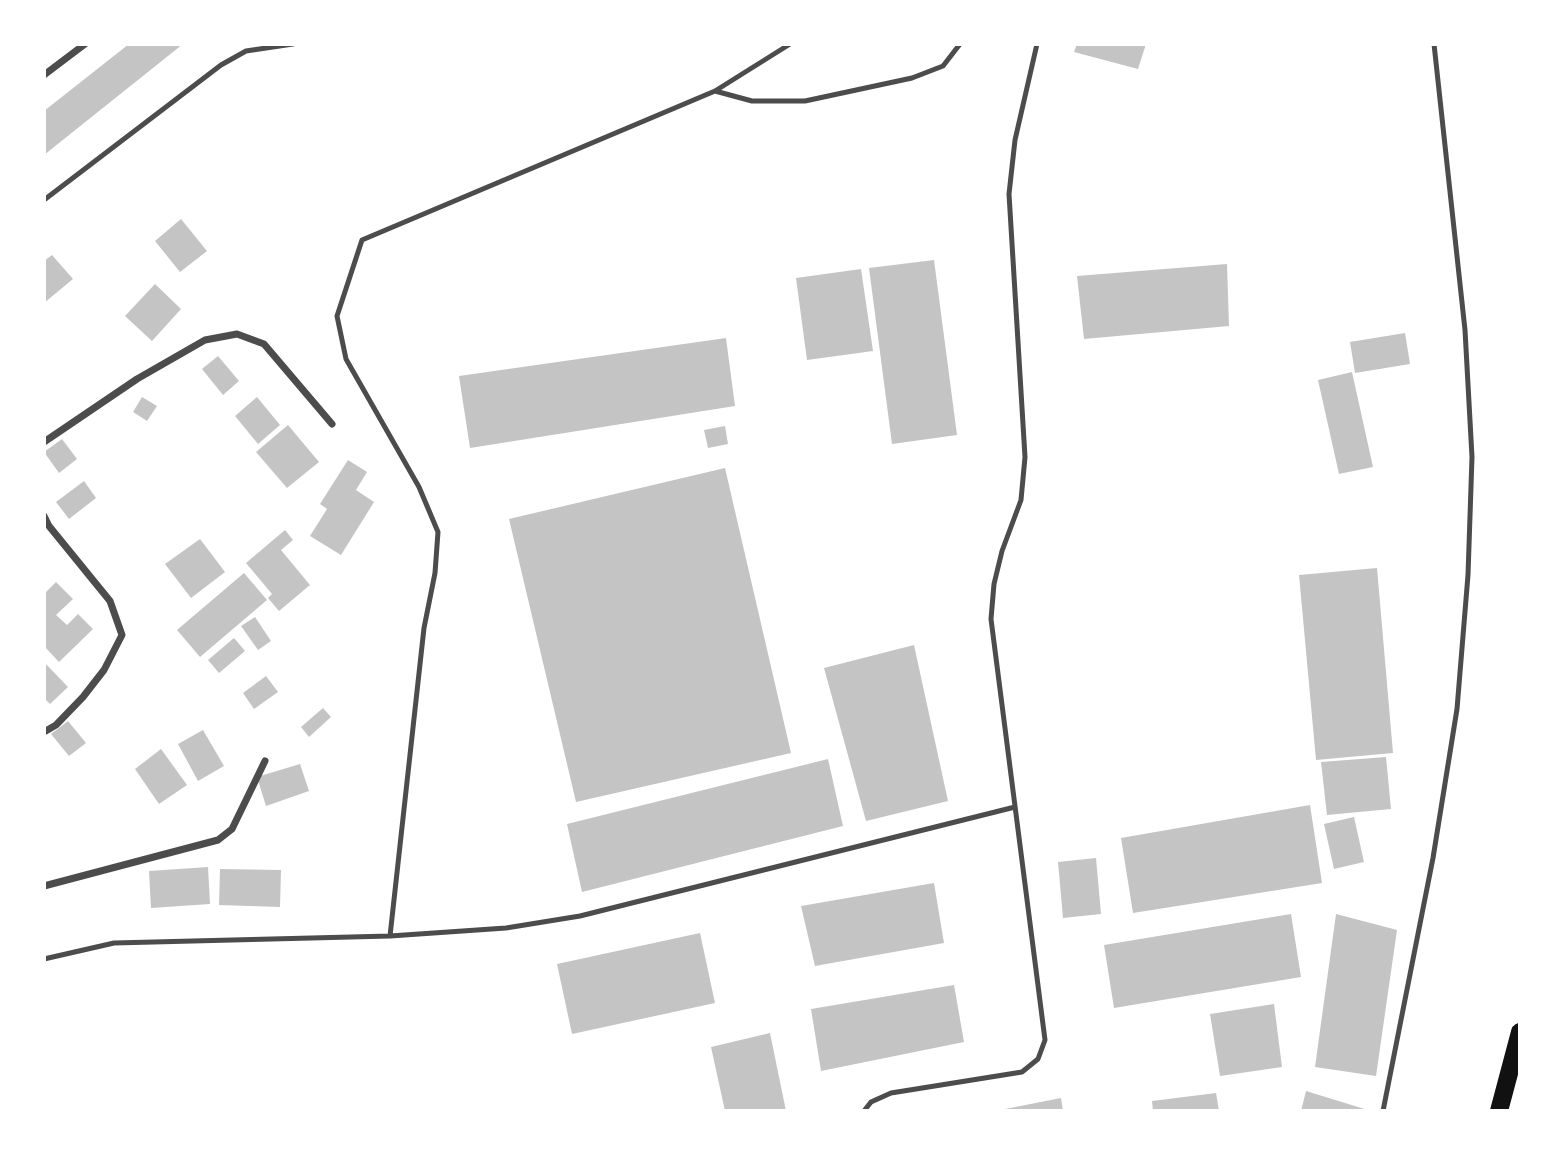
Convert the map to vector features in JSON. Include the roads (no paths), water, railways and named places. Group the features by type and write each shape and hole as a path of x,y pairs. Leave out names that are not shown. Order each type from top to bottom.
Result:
{"main road":[{"path":"1499,1111 1520,1032"}],"street":[{"path":"44,75 85,44"},
{"path":"44,442 136,379 205,340 237,334 264,344 332,424"},
{"path":"44,516 48,526 110,601 122,635 104,670 83,697 56,725 44,732"},
{"path":"44,886 218,840 232,829 265,761"}],"lane":[{"path":"44,200 221,65 246,51 293,44"},
{"path":"390,936 424,628 435,573 438,532 419,486 346,359 337,316 362,240 715,91 790,44"},
{"path":"715,91 752,101 805,101 922,74 943,66 960,44"},
{"path":"864,1111 872,1102 891,1093 1022,1072 1038,1059 1045,1040 991,619 994,584 1002,551 1021,500 1025,457 1009,194 1015,140 1037,44"},
{"path":"1383,1111 1433,858 1453,736 1468,575 1472,457 1465,330 1434,44"},
{"path":"44,959 114,943 390,936 506,928 580,916 1015,807"}]}
